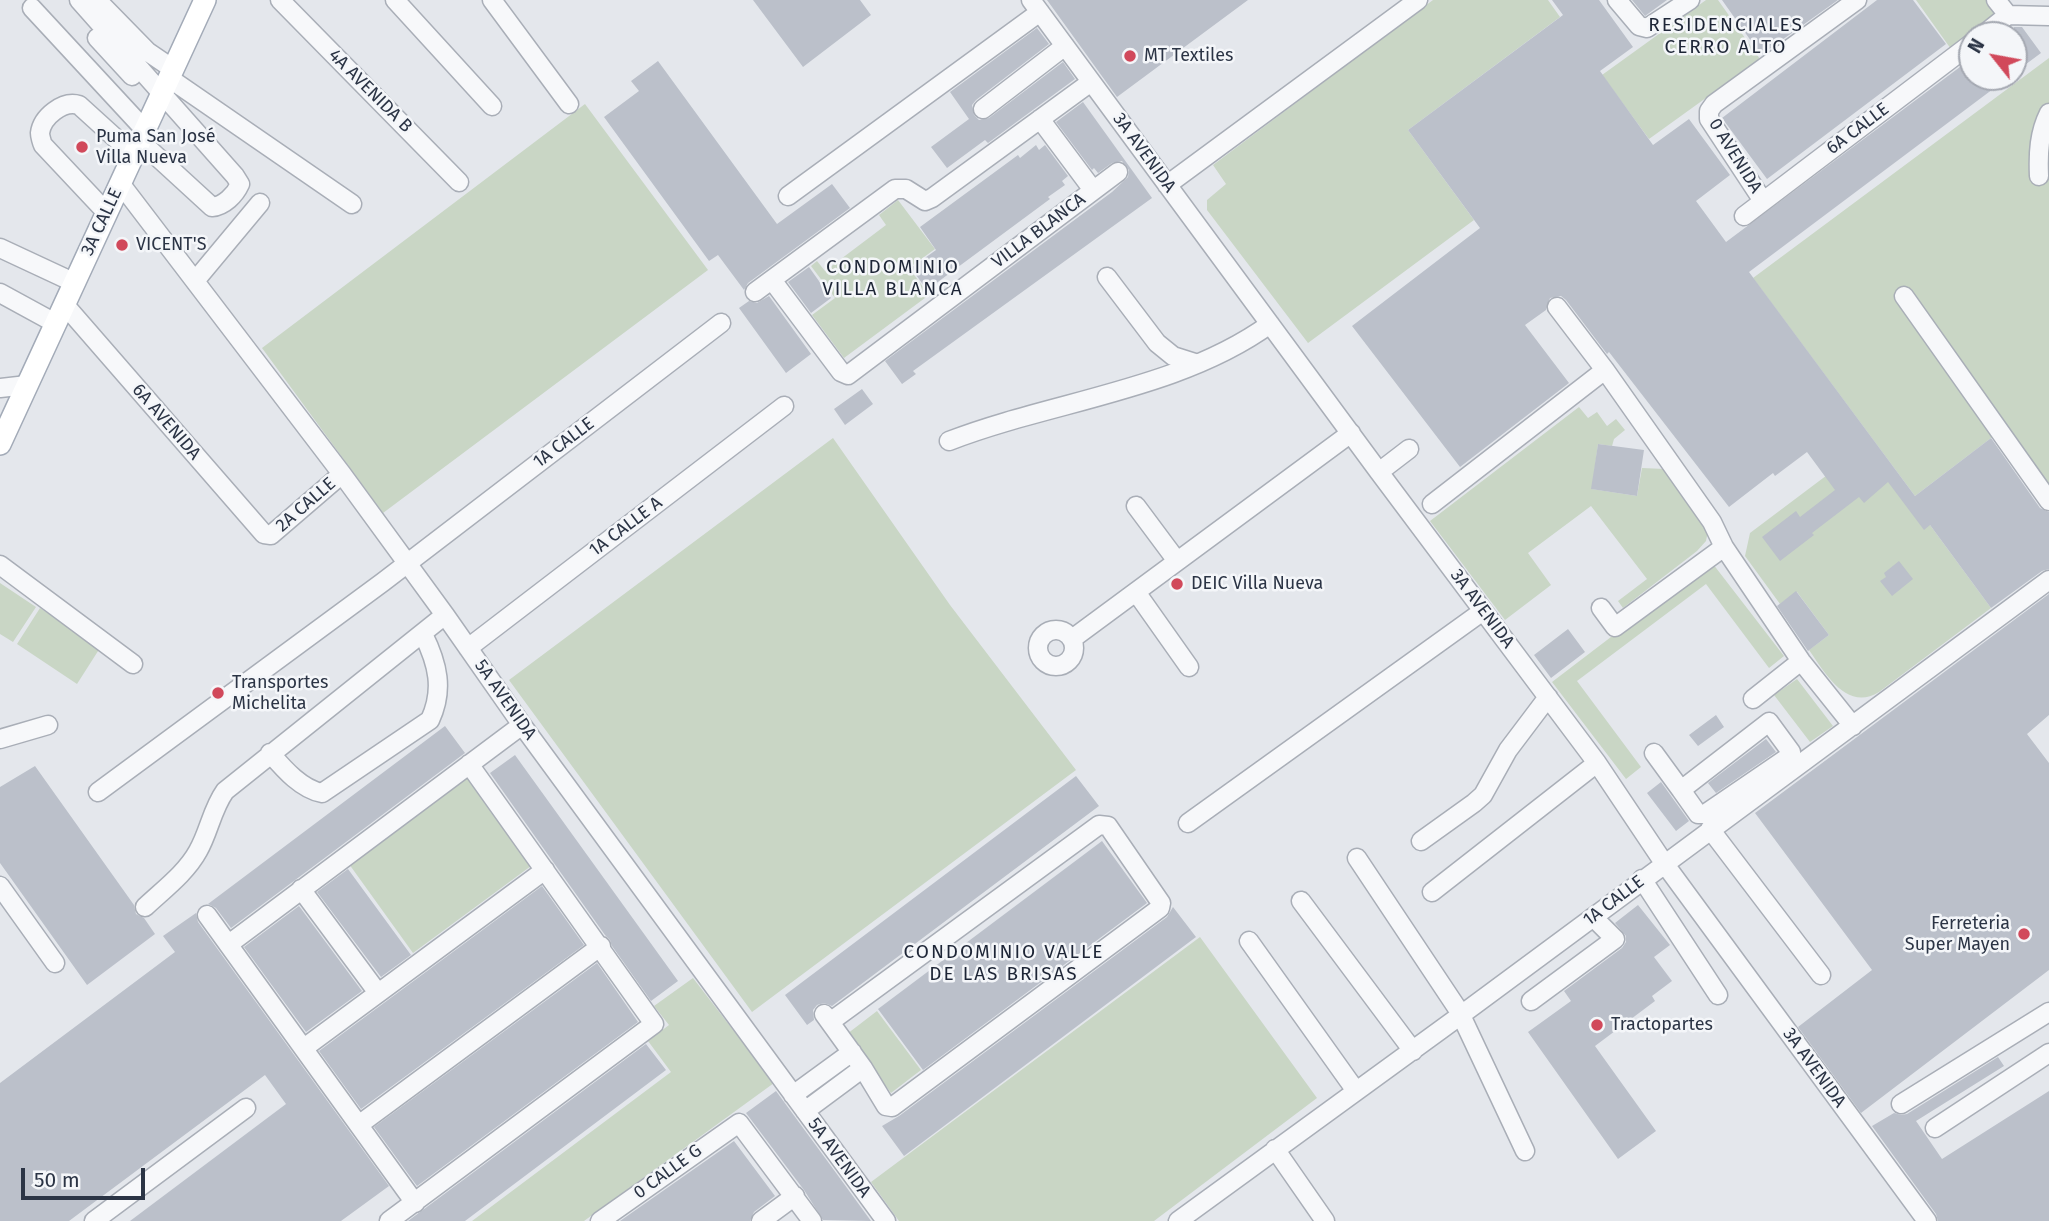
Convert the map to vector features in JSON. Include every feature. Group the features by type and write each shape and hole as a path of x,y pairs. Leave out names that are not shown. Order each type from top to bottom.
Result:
{"main road":[{"name":"3A CALLE","path":"0,444 205,0"}],"street":[{"path":"79,0 139,66 165,87"},
{"path":"32,8 139,142 212,207 218,207 226,202 240,184 165,87 148,52 97,0"},
{"name":"4A AVENIDA B","path":"280,0 460,182"},
{"path":"395,0 495,103 411,0"},
{"path":"492,0 569,104"},
{"path":"1167,185 1418,0"},
{"path":"1617,0 1636,23 1647,28 1690,0"},
{"name":"0 AVENIDA","path":"1763,201 1709,119 1709,111 1714,104 1857,0"},
{"path":"1996,0 2008,15"},
{"path":"788,196 1036,6"},
{"name":"3A AVENIDA","path":"1036,6 1597,763 1664,863 1927,1221"},
{"path":"2000,21 2008,15 2049,16"},
{"path":"97,38 165,87 352,204"},
{"path":"984,109 1065,46"},
{"name":"6A CALLE","path":"1744,216 1958,54"},
{"path":"755,292 895,189 903,188 922,200 930,199 1091,82"},
{"path":"106,212 43,145 40,134 45,123 62,104 70,102 139,142"},
{"path":"2039,176 2039,142 2049,113"},
{"name":"VILLA BLANCA","path":"1040,119 1093,190"},
{"name":"VILLA BLANCA","path":"772,280 841,372 848,375 1118,172"},
{"name":"5A AVENIDA","path":"120,183 342,474 522,725 886,1221"},
{"path":"195,281 260,203"},
{"path":"2,253 73,282"},
{"path":"1107,276 1157,344 1173,356 1195,363"},
{"path":"0,293 60,314"},
{"path":"1904,296 2049,501"},
{"path":"1557,306 1712,522 1724,547 1801,661 1853,726"},
{"name":"6A AVENIDA","path":"60,314 264,534 271,535"},
{"name":"1A CALLE","path":"98,792 407,563 721,323"},
{"path":"949,441 1141,384 1195,363 1253,336 1270,324"},
{"path":"1432,504 1605,370"},
{"path":"0,388 27,385"},
{"name":"1A CALLE A","path":"468,648 784,406"},
{"path":"1072,639 1351,433"},
{"path":"1379,472 1409,449"},
{"name":"2A CALLE","path":"271,535 342,474"},
{"path":"1136,506 1177,561"},
{"path":"1601,608 1615,626 1724,547"},
{"path":"0,565 133,664"},
{"name":"1A CALLE","path":"1178,1221 1413,1051 2049,580"},
{"path":"1136,592 1189,667"},
{"path":"1188,823 1483,611"},
{"path":"145,907 190,863 225,791 445,615"},
{"path":"270,753 312,791 322,793 430,720 436,706 438,668 423,634"},
{"path":"1753,699 1801,661"},
{"path":"1421,841 1483,795 1508,750 1548,697"},
{"path":"1654,753 1698,814 1702,815 1790,756 1791,752 1769,722 1681,790"},
{"path":"0,739 48,725"},
{"path":"229,944 522,725"},
{"path":"1432,892 1597,763"},
{"path":"389,1221 653,1027 654,1022 469,764"},
{"path":"1099,825 1108,826 1161,903 1160,908 892,1107 886,1106 852,1052 827,1018 1099,825"},
{"path":"1710,829 1821,975"},
{"path":"1357,858 1461,1015 1525,1151"},
{"path":"304,1048 545,870"},
{"path":"1642,879 1717,995"},
{"path":"0,886 55,963"},
{"path":"301,889 378,993"},
{"path":"1301,901 1413,1051"},
{"path":"207,915 415,1203"},
{"path":"1531,1001 1615,939 1593,916"},
{"path":"1249,941 1356,1091"},
{"path":"360,1124 601,946"},
{"path":"1901,1104 2049,1012"},
{"path":"793,1095 852,1052"},
{"path":"1935,1128 2049,1052"},
{"path":"805,1111 863,1068"},
{"path":"94,1221 246,1108"},
{"name":"0 CALLE G","path":"600,1221 735,1124 741,1125 795,1196"},
{"path":"1275,1149 1325,1221"},
{"path":"761,1221 795,1196 813,1221"}],"green space":[{"path":"1433,0 1548,0 1560,17 1408,130 1474,220 1308,343 1207,210 1207,200 1226,184 1213,165"},
{"path":"1706,0 1718,0 1760,59 1649,139 1602,75"},
{"path":"1916,0 1988,0 1998,14 1989,21 1958,21 1958,44 1951,49"},
{"path":"2049,58 2049,509 1995,435 1915,496 1753,278 2005,91 2028,91 2028,74"},
{"path":"585,104 708,270 383,513 262,348"},
{"path":"898,200 935,249 909,268 929,295 844,358 812,315 835,298 811,266 817,261 825,271 886,225 879,215"},
{"path":"1579,407 1588,418 1597,412 1607,426 1616,419 1625,430 1614,439 1612,446 1598,444 1592,489 1637,496 1642,468 1665,469 1708,531 1706,541 1697,551 1623,608 1618,601 1647,579 1591,506 1528,553 1551,585 1505,620 1430,521"},
{"path":"833,438 950,605 1076,770 752,1012 509,680"},
{"path":"1863,448 1930,525 1991,608 1879,692 1867,697 1857,697 1838,687 1809,650 1829,635 1797,592 1780,604 1745,556 1750,533"},
{"path":"1713,564 1784,656 1769,668 1706,584 1577,681 1641,767 1626,779 1552,682 1704,566"},
{"path":"0,583 36,607 13,642 0,634"},
{"path":"40,608 100,648 77,684 17,644"},
{"path":"1797,679 1833,726 1810,742 1774,695"},
{"path":"467,778 531,866 413,953 349,864"},
{"path":"1200,937 1317,1098 1154,1221 899,1221 871,1182"},
{"path":"693,978 774,1083 584,1221 472,1221 671,1072 648,1041 669,1025 654,1006"},
{"path":"877,1011 921,1070 891,1093 847,1034"}],"building":[{"path":"753,0 860,0 871,15 803,67"},
{"name":"MT Textiles","path":"1047,0 1248,0 1117,97"},
{"path":"1552,0 1599,0 1633,47 1600,71 1653,145 1689,119 1730,175 1696,201 1726,242 1958,68 1958,91 1990,91 1749,272 1915,496 1991,438 2040,508 2049,512 2049,569 2042,571 1991,608 1930,525 1924,530 1888,482 1864,503 1859,497 1780,561 1762,537 1796,511 1800,517 1835,490 1807,452 1775,476 1773,473 1729,507 1609,352 1607,354 1561,296 1550,298 1546,310 1525,325 1569,383 1460,467 1352,326 1480,228 1408,130 1563,15"},
{"path":"1632,0 1667,0 1645,16"},
{"path":"1722,0 1838,0 1761,55"},
{"path":"1877,0 1913,0 1946,44 1767,179 1722,118"},
{"path":"1037,28 1049,44 976,100 972,105 974,115 979,120 989,118 1063,62 1075,79 988,143 985,140 947,168 931,147 969,119 950,92"},
{"path":"2028,35 2041,53 2028,63"},
{"path":"658,61 777,224 832,184 850,208 748,283 744,290 718,255 709,261 604,117 639,91 631,81"},
{"path":"1083,102 1152,198 913,371 916,374 902,384 885,361 1112,192 1128,177 1129,170 1122,161 1112,163 1098,173 1094,168 1092,170 1056,122"},
{"path":"1036,145 1039,150 1045,145 1068,176 1062,181 1065,185 927,290 911,268 936,250 920,227 1018,155 1020,158"},
{"path":"809,267 831,298 811,313 788,282"},
{"path":"769,296 811,354 786,373 739,308 749,301 757,303"},
{"path":"862,389 873,404 845,425 834,409"},
{"path":"1598,444 1644,450 1637,496 1591,489"},
{"path":"1899,561 1913,579 1892,596 1880,581 1886,577 1884,573"},
{"path":"1796,591 1829,635 1808,651 1777,606"},
{"path":"2049,594 2049,715 2027,734 2049,763 2049,970 1861,1113 1798,1027 1872,970 1755,813"},
{"path":"1568,629 1585,652 1551,678 1534,655"},
{"path":"1716,715 1724,727 1698,746 1689,735"},
{"path":"445,726 465,753 231,928 216,908 208,904"},
{"path":"1766,739 1776,752 1716,793 1708,783"},
{"path":"515,755 678,981 651,1001 490,773"},
{"path":"35,766 134,905 136,914 144,918 155,934 87,985 0,863 0,787"},
{"path":"1076,776 1099,806 832,1006 824,1003 817,1005 813,1010 814,1020 807,1025 785,995"},
{"path":"1661,782 1689,821 1676,831 1647,793"},
{"path":"1102,841 1147,903 923,1070 878,1009"},
{"path":"348,869 411,955 381,977 317,892"},
{"path":"542,886 584,945 361,1109 319,1051"},
{"path":"1638,905 1670,945 1654,957 1672,981 1652,996 1655,1001 1595,1046 1656,1131 1618,1159 1528,1032 1571,1001 1564,991 1622,948 1626,936 1615,923"},
{"path":"299,906 362,991 306,1032 244,947"},
{"path":"1173,907 1196,937 904,1156 882,1126 1167,917"},
{"path":"196,913 198,922 389,1186 341,1221 130,1221 286,1104 265,1075 69,1221 0,1221 0,1083 175,952 163,936"},
{"path":"597,963 638,1022 417,1186 374,1127"},
{"path":"646,1044 666,1070 465,1221 408,1221"},
{"path":"1998,1057 2004,1066 1916,1121 1942,1159 2049,1091 2049,1221 1938,1221 1936,1214 1872,1126 1894,1113 1907,1114"},
{"path":"776,1091 871,1221 823,1220 804,1190 746,1113"},
{"path":"734,1141 775,1196 754,1212 750,1221 620,1221"}],"place":[{"name":"MT Textiles","path":"1130,56"},
{"name":"Puma San José Villa Nueva","path":"82,147"},
{"name":"VICENT'S","path":"122,245"},
{"name":"DEIC Villa Nueva","path":"1177,584"},
{"name":"Transportes Michelita","path":"218,693"},
{"name":"Ferreteria Super Mayen","path":"2024,934"},
{"name":"Tractopartes","path":"1597,1025"}],"district":[{"name":"RESIDENCIALES CERRO ALTO","path":"1726,37"},
{"name":"CONDOMINIO VILLA BLANCA","path":"893,279"},
{"name":"CONDOMINIO VALLE DE LAS BRISAS","path":"1004,964"}]}
